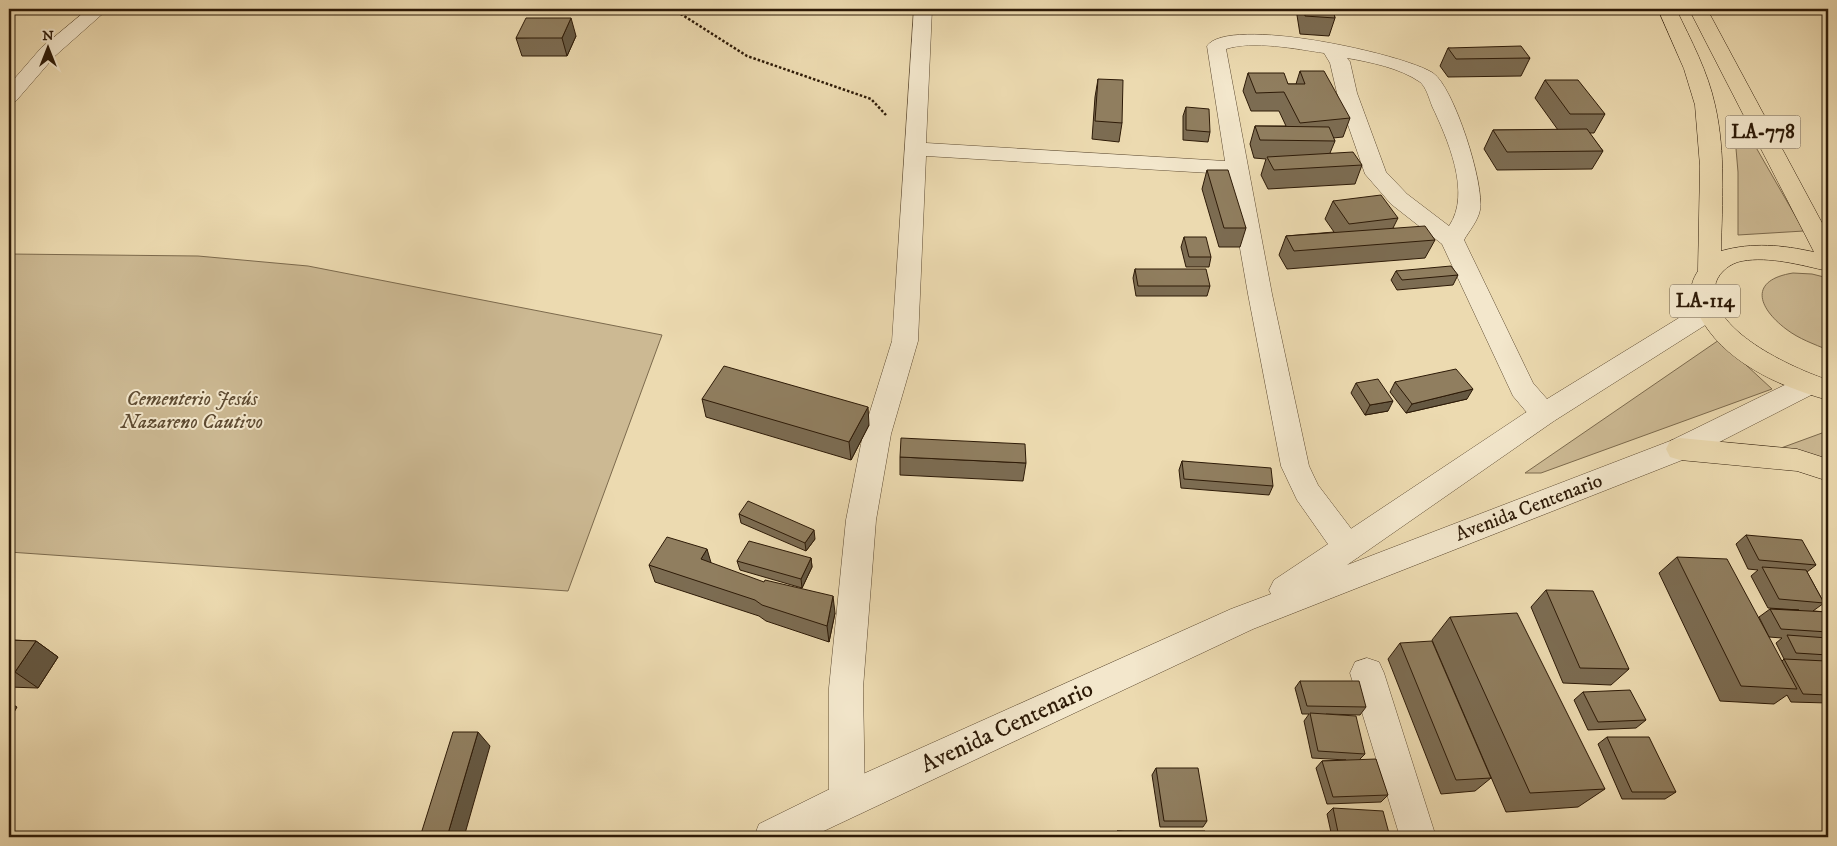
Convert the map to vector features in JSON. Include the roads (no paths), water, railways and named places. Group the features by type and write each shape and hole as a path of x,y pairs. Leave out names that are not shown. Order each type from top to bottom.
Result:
{"main road":[{"name":"LA-778","path":"1667,9 1704,102 1708,125 1711,179 1709,269"},
{"name":"LA-778","path":"1698,9 1828,256"},
{"name":"LA-114","path":"1819,387 1776,369 1747,351 1724,331 1709,311 1705,303 1703,287 1709,269 1718,262 1736,255 1760,252 1787,254 1828,263"},
{"path":"1680,449 1797,460 1828,470"}],"street":[{"path":"9,97 48,52 99,9"},
{"path":"847,800 846,688 861,520 877,434 905,341 923,9"},
{"path":"1348,548 1306,492 1295,466 1260,294 1216,46 1229,41 1269,41 1330,49 1406,66 1422,74 1432,84 1456,136 1468,184 1470,208 1452,240"},
{"path":"1330,49 1340,62 1347,93 1376,174 1399,199 1452,240 1522,388 1544,414"},
{"path":"916,149 1237,168"},
{"name":"Avenida Centenario","path":"1242,618 1544,414 1709,311"},
{"name":"Avenida Centenario","path":"772,837 813,827 847,800 1242,618 1680,449 1819,387"},
{"path":"1367,673 1418,837"}],"park label":[{"name":"Cementerio Jesús Nazareno Cautivo","path":"192,410"}]}
